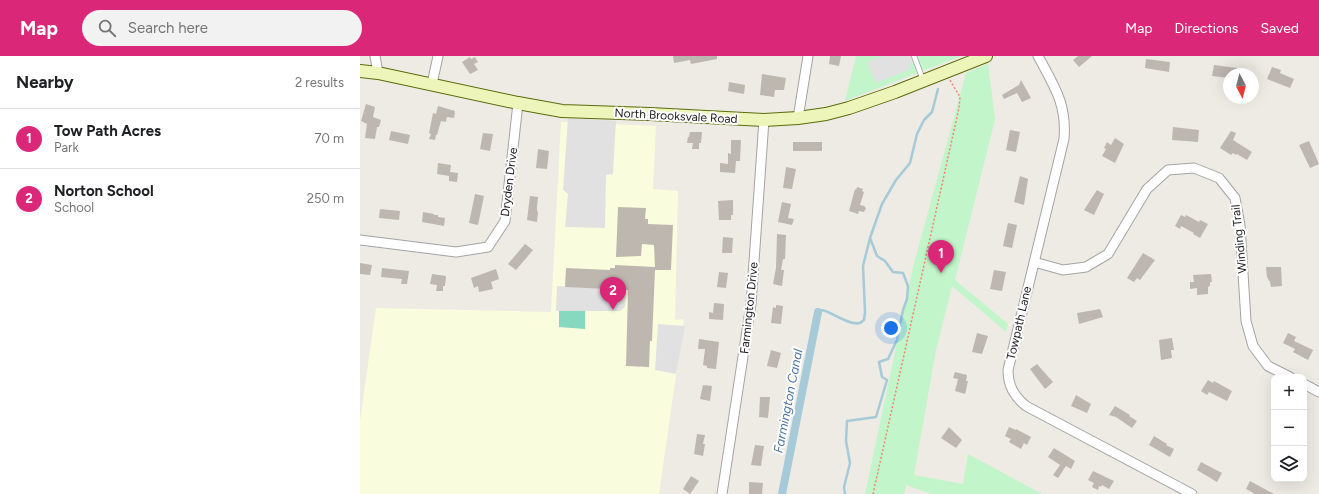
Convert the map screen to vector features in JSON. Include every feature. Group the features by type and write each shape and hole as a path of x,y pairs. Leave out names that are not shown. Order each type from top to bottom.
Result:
{"main road":[{"name":"North Brooksvale Road","path":"360,70 562,111 764,120 798,118 826,114 849,108 923,82 986,56"}],"street":[{"path":"375,56 378,73"},
{"path":"432,84 438,56"},
{"path":"798,118 808,56"},
{"name":"Towpath Lane","path":"1038,56 1057,93 1062,108 1065,124 1064,139 1008,370 1009,385 1017,399 1026,406 1192,494"},
{"name":"Dryden Drive","path":"360,240 456,252 488,247 505,221 518,103"},
{"name":"Farmington Drive","path":"722,494 751,304 764,120"},
{"name":"Winding Trail","path":"1034,262 1063,270 1086,267 1108,254 1147,189 1168,170 1194,168 1219,178 1235,198 1240,225 1246,321 1253,346 1268,366 1284,374"},
{"path":"1307,386 1319,392"}],"lane":[{"path":"914,56 923,82"}],"path":[{"path":"873,494 959,108"}],"shaded area":[{"path":"883,56 920,56 912,63 909,63 911,69 876,83 867,62"},
{"path":"568,118 616,121 613,174 606,175 605,228 565,227 568,194 563,190"},
{"path":"561,122 656,126 653,189 678,191 675,320 684,319 659,494 360,494 360,421 376,308 551,312"},
{"path":"557,286 626,290 625,307 620,311 556,311"},
{"path":"658,324 685,326 676,374 655,370"}],"green space":[{"path":"856,56 961,56 845,101"},
{"path":"988,64 995,119 955,280 1008,324 1006,332 952,286 936,350 914,475 963,484 968,454 1042,494 932,494 906,485 904,494 865,494 913,267 966,73"},
{"path":"559,311 585,311 585,329 559,327"}],"building":[{"path":"673,56 717,56 717,59 691,64 690,60 674,63"},
{"path":"830,56 841,56 839,66 829,64"},
{"path":"1078,56 1092,56 1079,67 1073,60"},
{"path":"470,57 471,59 475,57 478,62 474,64 478,70 470,74 462,62"},
{"path":"1146,59 1170,62 1169,72 1145,68"},
{"path":"1214,65 1237,68 1223,68 1223,77 1212,76"},
{"path":"1272,67 1281,70 1280,73 1294,79 1290,88 1267,79"},
{"path":"762,74 786,78 784,90 775,90 774,97 760,95"},
{"path":"1021,80 1031,98 1022,102 1017,93 1004,99 1002,95 1019,85"},
{"path":"729,82 745,85 744,94 728,91"},
{"path":"366,104 375,107 373,117 381,120 379,127 377,127 375,139 365,138 367,124 361,121"},
{"path":"438,106 455,111 454,118 447,117 446,122 441,121 435,140 429,139 431,134 429,133 433,113 436,114"},
{"path":"1173,127 1199,130 1198,142 1172,140"},
{"path":"1010,130 1020,132 1016,152 1006,150"},
{"path":"391,131 410,135 408,144 389,140"},
{"path":"1231,131 1236,133 1233,140 1252,152 1247,160 1237,154 1236,155 1233,153 1231,155 1220,148"},
{"path":"690,132 702,132 699,149 692,149 693,143 687,143"},
{"path":"483,133 493,134 490,151 480,149"},
{"path":"1115,138 1124,144 1115,163 1102,156 1106,149 1104,148 1107,142 1111,145"},
{"path":"731,140 741,140 740,161 736,161 735,173 720,172 720,163 728,164 728,153 731,154"},
{"path":"1309,141 1319,164 1310,168 1299,145"},
{"path":"793,142 822,142 822,151 793,151"},
{"path":"538,149 549,151 547,169 536,168"},
{"path":"438,163 451,165 450,172 458,173 457,182 449,181 449,176 437,174"},
{"path":"786,167 796,169 792,189 783,188"},
{"path":"1020,176 1028,179 1024,205 1014,202"},
{"path":"857,187 863,189 862,191 864,192 860,205 866,208 864,212 859,211 858,214 849,211 855,189 856,190"},
{"path":"1097,190 1104,194 1094,215 1084,210"},
{"path":"475,194 484,196 478,225 469,223"},
{"path":"530,196 538,197 537,222 527,220"},
{"path":"733,200 733,215 731,215 731,220 719,220 718,201"},
{"path":"782,202 791,204 788,218 794,219 792,225 778,222"},
{"path":"618,207 646,208 645,219 648,219 648,224 673,225 671,270 655,270 652,341 650,341 649,367 626,366 628,290 565,287 566,268 610,270 610,268 615,268 615,265 655,267 654,245 642,244 641,256 616,257"},
{"path":"380,209 400,211 399,220 379,218"},
{"path":"423,212 445,218 444,226 422,222"},
{"path":"1181,215 1185,217 1186,215 1199,222 1200,220 1208,224 1200,238 1181,226 1180,229 1175,226"},
{"path":"1008,223 1017,225 1012,248 1003,246"},
{"path":"777,234 786,235 785,259 783,259 781,270 784,270 782,286 773,284 776,268"},
{"path":"723,237 733,238 732,253 722,253"},
{"path":"525,244 533,250 516,270 508,264"},
{"path":"1143,253 1155,260 1140,280 1137,278 1134,282 1127,278"},
{"path":"360,263 372,265 370,275 360,274"},
{"path":"1266,267 1281,267 1282,286 1271,287 1267,277"},
{"path":"382,268 409,271 407,284 401,284 402,279 381,277"},
{"path":"496,269 499,279 491,282 493,289 479,292 478,286 474,288 471,278"},
{"path":"994,270 1006,272 1002,291 990,289"},
{"path":"719,272 728,273 726,288 717,287"},
{"path":"432,274 446,276 443,291 436,291 437,285 430,284"},
{"path":"1211,274 1212,282 1210,282 1210,286 1208,287 1208,294 1197,295 1197,288 1190,289 1190,282 1194,282 1193,275"},
{"path":"714,303 724,304 723,320 709,319 709,312 713,313"},
{"path":"776,305 783,306 781,324 771,323 773,307 776,308"},
{"path":"1100,309 1103,317 1079,324 1077,313"},
{"path":"977,333 988,336 982,354 972,352"},
{"path":"1288,333 1296,337 1294,341 1313,350 1308,360 1293,352 1295,349 1283,343"},
{"path":"1172,338 1174,350 1171,350 1172,358 1161,360 1159,340"},
{"path":"699,339 719,342 716,369 707,368 707,366 703,365 705,349 698,349"},
{"path":"771,350 781,353 777,368 767,366"},
{"path":"1037,364 1053,382 1045,389 1030,369"},
{"path":"955,372 967,375 966,381 968,381 965,394 955,391 958,379 953,378"},
{"path":"1208,380 1213,383 1214,381 1232,391 1227,401 1209,392 1207,395 1201,391"},
{"path":"703,385 712,386 710,401 700,399"},
{"path":"1076,395 1091,404 1087,413 1071,406"},
{"path":"760,397 770,397 768,418 759,417"},
{"path":"1115,406 1137,421 1132,428 1116,417 1109,415"},
{"path":"949,427 962,440 956,448 941,438"},
{"path":"1009,427 1031,437 1027,445 1024,443 1021,449 1009,442 1011,439 1005,436"},
{"path":"697,434 705,435 703,456 694,454"},
{"path":"1154,436 1174,449 1170,457 1149,445"},
{"path":"755,445 764,446 761,466 751,465"},
{"path":"1054,448 1075,461 1071,469 1066,466 1058,478 1053,475 1060,465 1048,457"},
{"path":"1201,462 1222,473 1217,482 1197,470"},
{"path":"1093,471 1114,481 1109,489 1102,485 1101,487 1099,486 1098,490 1092,487 1094,483 1088,480"},
{"path":"691,476 699,481 690,494 683,489"},
{"path":"1250,481 1274,494 1255,494 1246,489"},
{"path":"749,482 763,483 762,494 749,494"}],"waterway":[{"path":"818,312 822,310 851,323 860,323 864,320 863,266 870,238 882,204 896,180 910,163 917,134 924,120 932,112 938,89"},
{"path":"845,494 844,487 850,463 846,441 847,421 876,417 887,380 882,377 879,362 888,359 897,340 903,310 907,299 908,286 903,273 893,272 885,261 877,256 870,238"},
{"name":"Farmington Canal","path":"782,494 818,312"}],"place":[{"name":"Tow Path Acres","path":"941,273"},
{"name":"Norton School","path":"613,310"}]}
